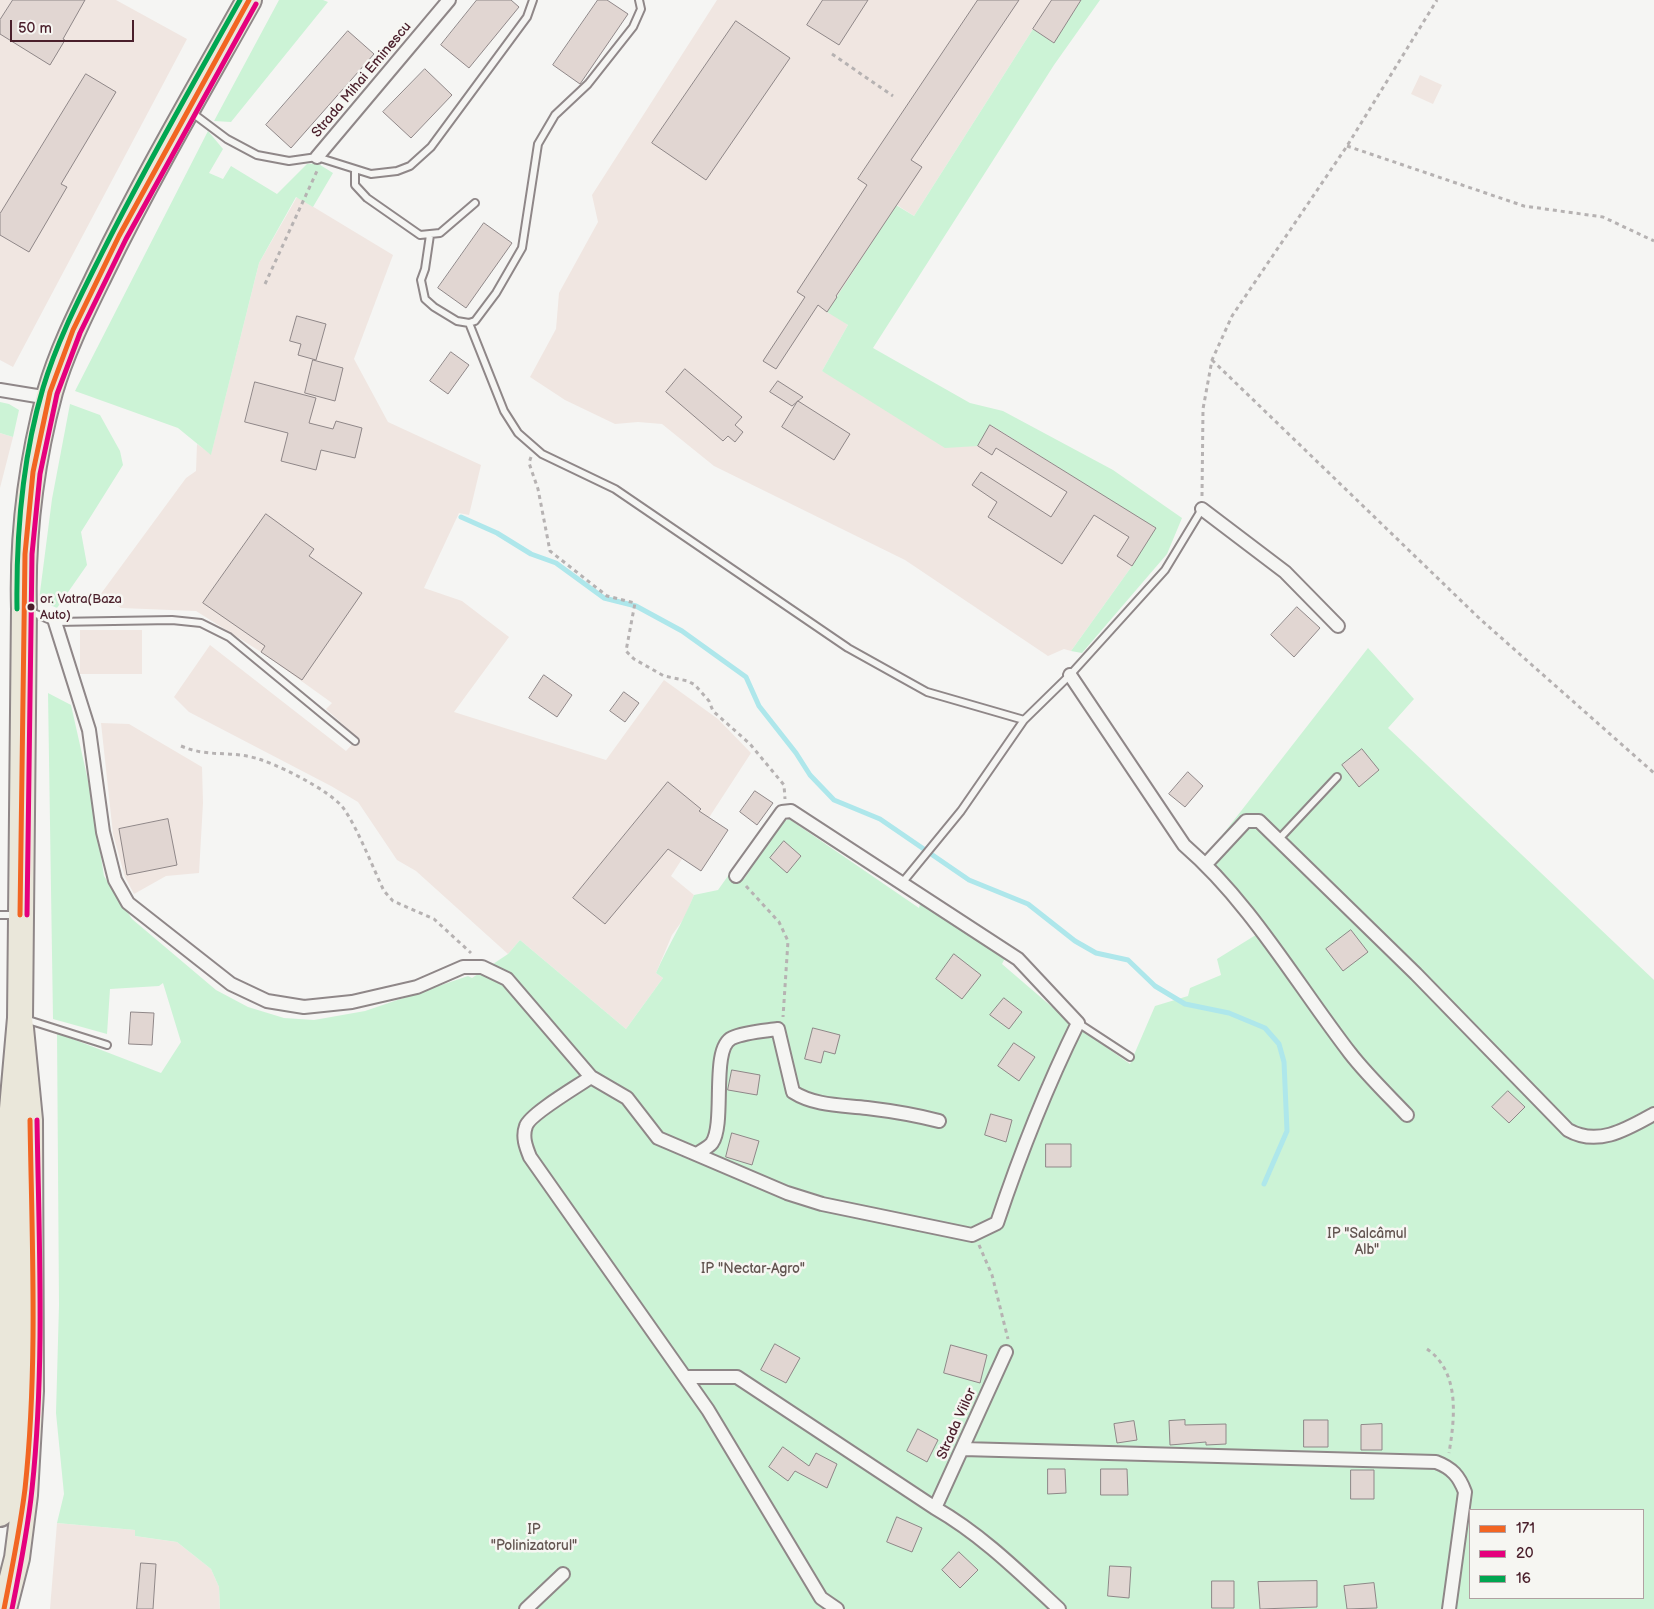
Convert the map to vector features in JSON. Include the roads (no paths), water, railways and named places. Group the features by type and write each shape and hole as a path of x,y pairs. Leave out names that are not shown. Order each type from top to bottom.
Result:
{"highway":[{"path":"4,1609 17,1558 26,1485 31,1391 30,1120 10,915 24,609 22,558 29,491 49,398 58,368 89,296 148,182 249,0"},
{"path":"0,1514 10,1398 11,1120 20,1018"}],"street":[{"name":"Strada Mihai Eminescu","path":"319,158 450,0"},
{"path":"0,390 49,398"},
{"path":"1202,509 1215,516 1285,572 1338,626"},
{"path":"55,622 89,730 103,832 116,880 128,903 231,984 267,1001 304,1007 352,1002 417,987 463,967 482,968 507,979 591,1077 627,1098 658,1138 787,1193 822,1204 972,1235 997,1223 1022,1149 1048,1085 1078,1023 1018,959 791,811 782,812 736,876"},
{"path":"1070,675 1184,845 1206,864 1270,941 1351,1054 1407,1115"},
{"path":"1206,864 1246,821 1259,820 1416,974 1568,1130 1580,1137 1603,1138 1630,1128 1654,1114"},
{"path":"697,1154 712,1143 716,1128 722,1056 726,1044 732,1038 778,1029 793,1092 804,1099 915,1114 939,1121"},
{"path":"591,1077 534,1116 526,1125 524,1139 530,1157 708,1410 821,1598 837,1609"},
{"name":"Strada Viilor","path":"935,1508 1006,1352"},
{"path":"686,1377 737,1377 935,1508 965,1525 1001,1554 1058,1609"},
{"path":"963,1449 1426,1460 1447,1466 1460,1478 1465,1492 1449,1609"},
{"path":"526,1609 563,1574"}],"lane":[{"path":"188,110 227,139 257,155 289,161 319,158 355,171 386,174 410,166 431,146 527,17 533,0"},
{"path":"430,236 425,269 421,280 421,291 425,299 456,321 469,323 476,321 483,313 522,248 538,144 556,115 588,84 633,28 640,9 639,0"},
{"path":"355,171 354,185 367,198 420,235 430,236 440,233 475,203"},
{"path":"469,323 504,411 518,433 542,454 615,489 848,648 919,688 1024,720"},
{"path":"902,883 961,811 1024,720 1070,675 1165,570 1202,509"},
{"path":"24,609 55,622 172,620 201,623 229,637 355,741"},
{"path":"1279,839 1337,777"},
{"path":"20,1018 107,1045"},
{"path":"1078,1023 1130,1057"}],"waterway":[{"path":"461,517 497,533 531,554 556,563 604,598 636,606 682,631 746,677 759,706 796,753 810,775 834,800 880,819 969,880 1028,904 1075,941 1096,953 1128,960 1155,986 1185,1004 1229,1013 1265,1028 1279,1044 1284,1062 1287,1131 1264,1184"}],"place":[{"name":"or. Vatra(Baza Auto)","path":"31,607"}],"park label":[{"name":"IP \"Salcâmul Alb\"","path":"1367,1242"},
{"name":"IP \"Nectar-Agro\"","path":"753,1269"},
{"name":"IP \"Polinizatorul\"","path":"534,1538"}]}
